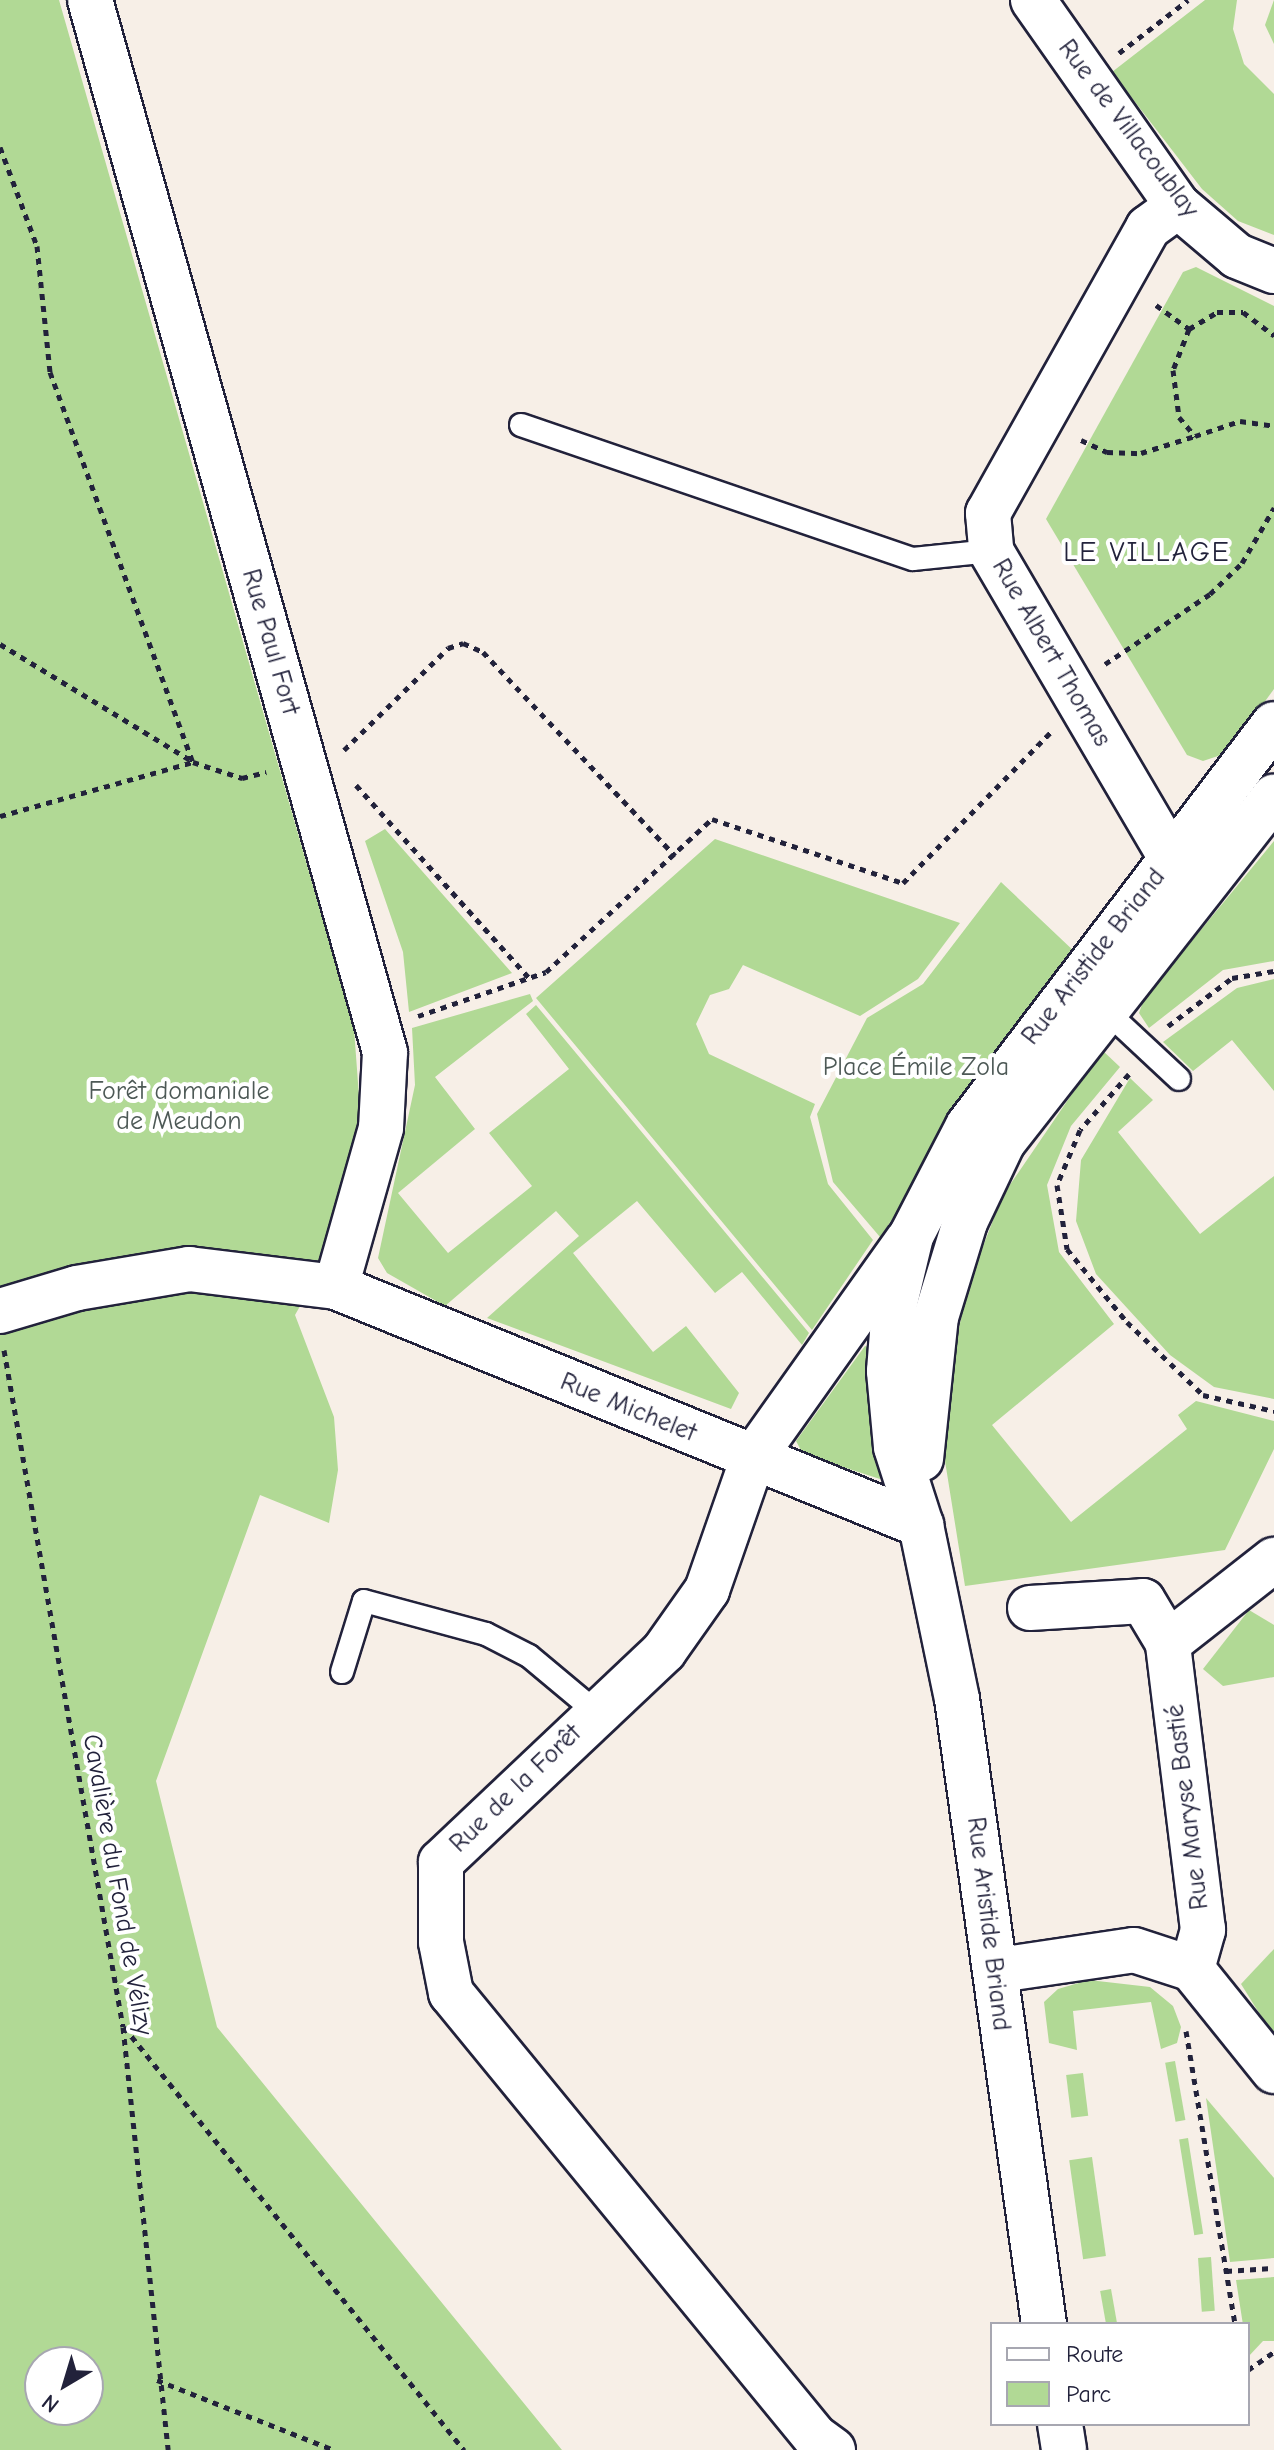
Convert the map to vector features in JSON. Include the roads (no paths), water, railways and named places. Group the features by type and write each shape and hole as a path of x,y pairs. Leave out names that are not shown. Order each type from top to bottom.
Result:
{"street":[{"name":"Rue Paul Fort","path":"90,0 379,1029 388,1088 381,1128 336,1287"},
{"name":"Rue de Villacoublay","path":"1033,0 1178,206 1237,256 1274,271"},
{"path":"989,532 1148,228 1178,206"},
{"name":"Rue Albert Thomas","path":"989,532 1074,692 1118,787 1172,857 1206,885"},
{"name":"Rue Aristide Briand","path":"1044,2322 1000,2027 999,1970 921,1525 896,1447 889,1371 894,1307 911,1236 968,1126 1274,724"},
{"name":"Rue Aristide Briand","path":"921,1525 921,1406 936,1317 965,1222 1003,1142 1274,797"},
{"name":"Rue de la Forêt","path":"833,2450 815,2437 451,1993 441,1942 441,1862 596,1712 664,1651 707,1590 753,1458 911,1236"},
{"name":"Rue Michelet","path":"1,1328 77,1288 189,1269 336,1287 921,1525"},
{"path":"1168,1643 1274,1560"},
{"name":"Rue Maryse Bastié","path":"1030,1608 1143,1601 1168,1643 1203,1930 1192,1969"},
{"path":"999,1970 1134,1950 1192,1969 1274,2071"},
{"path":"1060,2426 1064,2450"}],"lane":[{"path":"521,425 913,559 989,532"},
{"path":"1105,1010 1179,1079"},
{"path":"342,1672 364,1601 486,1634 529,1656 596,1712"}],"district":[{"name":"LE VILLAGE","path":"1147,552"}],"park label":[{"name":"Place Émile Zola","path":"916,1068"},
{"name":"Forêt domaniale de Meudon","path":"179,1107"}]}
